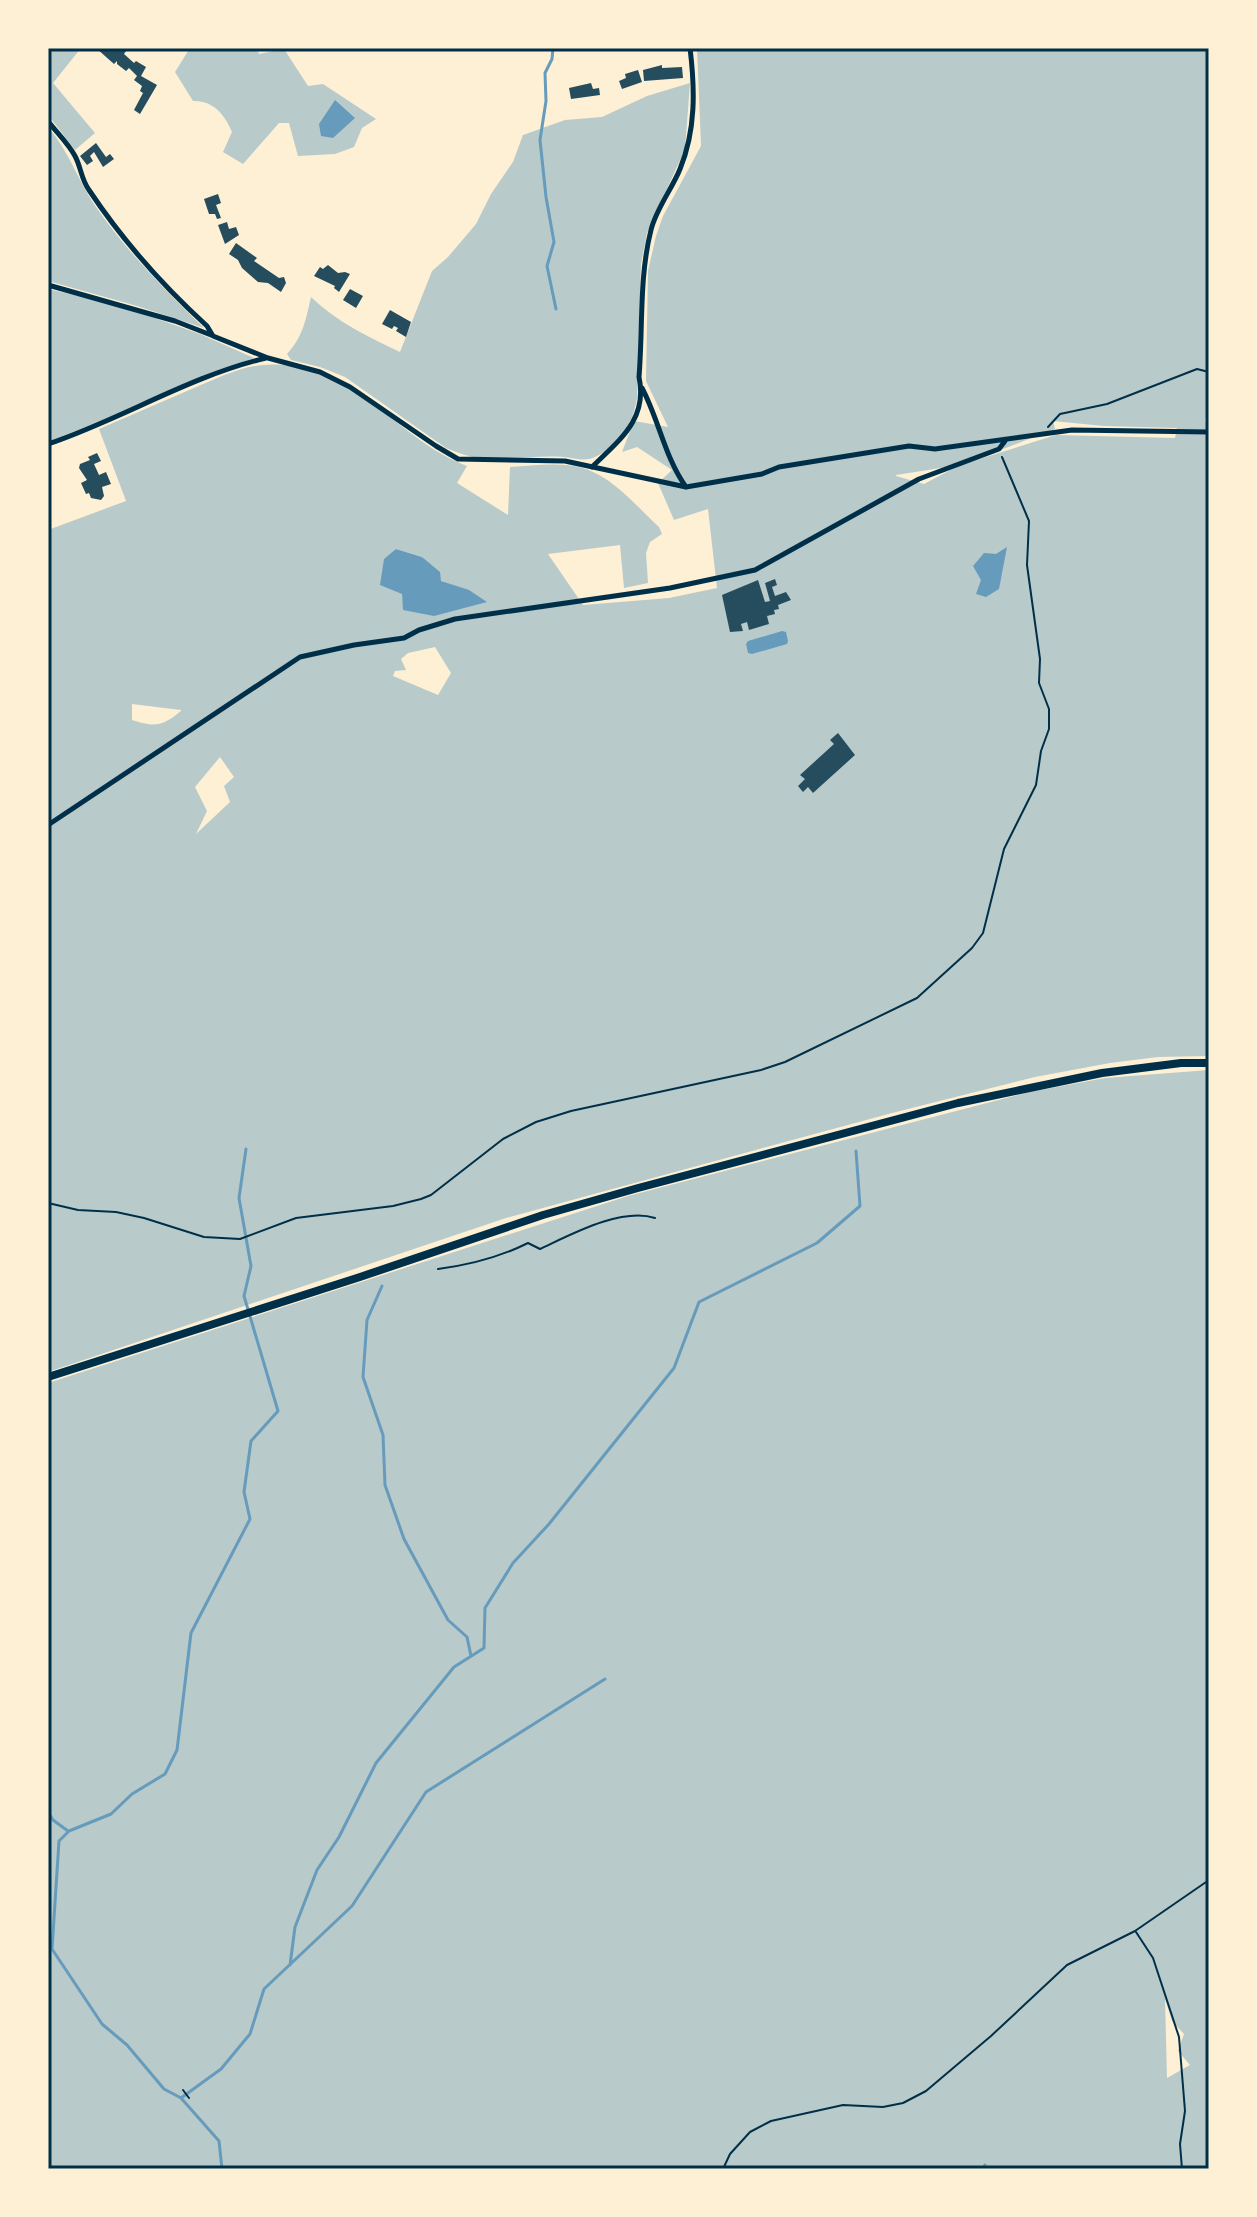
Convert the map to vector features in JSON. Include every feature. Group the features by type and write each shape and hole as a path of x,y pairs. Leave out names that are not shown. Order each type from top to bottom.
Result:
{"main road":[{"path":"48,1377 543,1215 638,1188 958,1103 1102,1073 1181,1063 1209,1063"}],"street":[{"path":"686,487 672,463 639,377 646,251 652,224 681,168 687,148 694,85 690,48"},
{"path":"48,121 76,157 80,175 121,236 148,270 207,326 213,336"},
{"path":"48,285 175,321 268,358 320,372 350,387 458,459 565,461 686,487 762,474 779,467 909,446 935,449 1072,430 1209,432"},
{"path":"48,444 84,432 238,365 268,358"},
{"path":"592,467 626,435 638,411 641,387"},
{"path":"48,825 300,657 404,638 455,619 670,588 755,570 919,479 999,449 1006,440"}],"path":[{"path":"1042,435 1060,414 1107,404 1197,369 1209,372"},
{"path":"48,1203 78,1210 130,1215 204,1237 225,1239 240,1239 296,1218 393,1206 431,1195 503,1139 536,1122 571,1111 761,1070 785,1062 917,998 972,948 983,933 1004,849 1036,785 1041,751 1049,729 1049,709 1039,683 1040,659 1027,565 1029,521 999,449"},
{"path":"438,1269 467,1265 528,1243 540,1249 575,1231 642,1213 655,1218"},
{"path":"723,2169 730,2154 750,2132 771,2121 843,2105 883,2107 903,2103 926,2091 1067,1965 1135,1931 1209,1880"},
{"path":"1135,1931 1153,1958 1179,2037 1185,2111 1180,2144 1182,2169"},
{"path":"183,2090 189,2098"},
{"path":"219,2168 229,2167"}],"shaded area":[{"path":"48,48 81,48 53,83 95,133 75,150 48,115"},
{"path":"190,48 257,48 259,54 284,49 308,86 323,84 376,119 362,128 354,147 335,154 298,156 289,123 279,123 243,164 223,152 232,132 222,114 207,103 193,101 175,72"},
{"path":"697,48 1209,48 1209,409 1205,420 1209,424 1209,1056 1158,1057 1035,1077 506,1218 48,1372 48,530 126,501 99,429 245,368 273,364 306,368 346,384 434,450 467,466 457,483 508,515 510,467 579,467 602,477 622,492 659,527 662,534 650,542 646,553 648,583 624,588 620,545 548,554 583,605 669,598 717,588 708,509 674,520 658,483 672,470 637,447 622,452 634,421 668,427 646,381 648,271 663,216 701,146","holes":["1053,421 1177,428 1175,438 1056,435 967,463 1055,429","960,465 924,484 896,475","396,549 422,557 441,581 448,584 404,610","435,647 451,673 438,695 393,676 395,671 406,670 401,659 408,653","132,704 181,710 163,723 132,720","220,757 234,777 224,786 230,802 196,834 207,811 195,787"]},
{"path":"690,83 685,149 647,233 641,264 637,398 629,425 612,447 584,459 492,458 464,454 446,448 345,377 291,360 287,354 300,334 311,297 342,321 400,352 432,271 476,224 491,194 513,162 523,135 565,120 602,117 647,96"},
{"path":"48,127 89,197 120,240 204,328 48,281"},
{"path":"48,289 118,305 200,334 254,358 48,442"},
{"path":"1209,1070 1209,2169 48,2169 48,1383 628,1196 1030,1092 1105,1078","holes":["1165,1999 1172,2021 1184,2034 1178,2051 1190,2065 1167,2078"]}],"water":[{"path":"335,100 355,118 333,138 321,136 319,124"},
{"path":"1007,547 999,589 986,597 976,594 981,580 973,566 984,553 996,554"},
{"path":"396,549 422,557 440,572 441,581 469,590 487,602 434,616 403,610 402,594 380,585 384,559"},
{"path":"786,632 787,644 748,653 748,641"}],"building":[{"path":"96,48 123,48 126,51 124,54 134,63 136,61 146,67 141,76 157,85 140,114 134,110 143,93 140,91 142,86 134,80 137,76 129,68 126,71 117,61 114,64"},
{"path":"662,65 662,68 682,67 683,78 644,81 643,70"},
{"path":"638,70 642,82 622,89 619,81 626,78 625,74"},
{"path":"591,83 593,89 599,88 600,95 571,99 569,88"},
{"path":"96,143 106,157 110,154 114,159 103,167 94,152 90,156 93,161 87,165 80,156"},
{"path":"218,194 221,203 216,205 221,218 217,219 215,214 209,214 204,199"},
{"path":"227,222 229,229 236,227 239,235 225,244 218,225"},
{"path":"236,243 257,258 254,261 279,278 284,277 286,283 281,292 268,283 258,282 229,254"},
{"path":"328,265 338,273 350,274 339,292 335,286 314,276 320,267 323,269"},
{"path":"350,289 363,296 356,308 343,300"},
{"path":"390,310 411,322 406,337 396,331 398,328 394,326 392,329 382,324"},
{"path":"97,453 101,461 94,464 99,475 106,472 111,484 102,487 104,496 101,500 86,494 81,483 87,480 79,468 80,464 90,460 88,457"},
{"path":"775,579 777,585 772,587 775,596 786,592 791,600 778,605 775,614 767,616 769,624 749,630 747,622 741,624 743,631 730,632 722,595 758,580 765,602 770,601 765,583"},
{"path":"838,733 855,755 813,793 808,787 803,792 798,786 805,779 800,775 834,744 830,740"}],"waterway":[{"path":"553,48 552,59 545,73 546,101 540,140 554,242 547,266 556,309"},
{"path":"181,2098 164,2089 127,2045 102,2024 52,1949 59,1841 69,1831 111,1814 132,1794 165,1774 177,1750 191,1633 250,1519 244,1492 251,1441 278,1411 244,1296 251,1266 239,1198 246,1149"},
{"path":"290,1965 295,1927 317,1870 339,1837 376,1763 454,1667 484,1648 485,1608 513,1563 549,1524 674,1368 699,1302 817,1243 860,1206 856,1151"},
{"path":"382,1286 367,1320 363,1377 383,1435 385,1485 404,1539 448,1620 467,1637 471,1656"},
{"path":"222,2169 219,2141 181,2098 221,2069 250,2034 264,1989 352,1906 426,1792 605,1679"},
{"path":"48,1812 68,1831"},
{"path":"983,2169 985,2165"}]}
